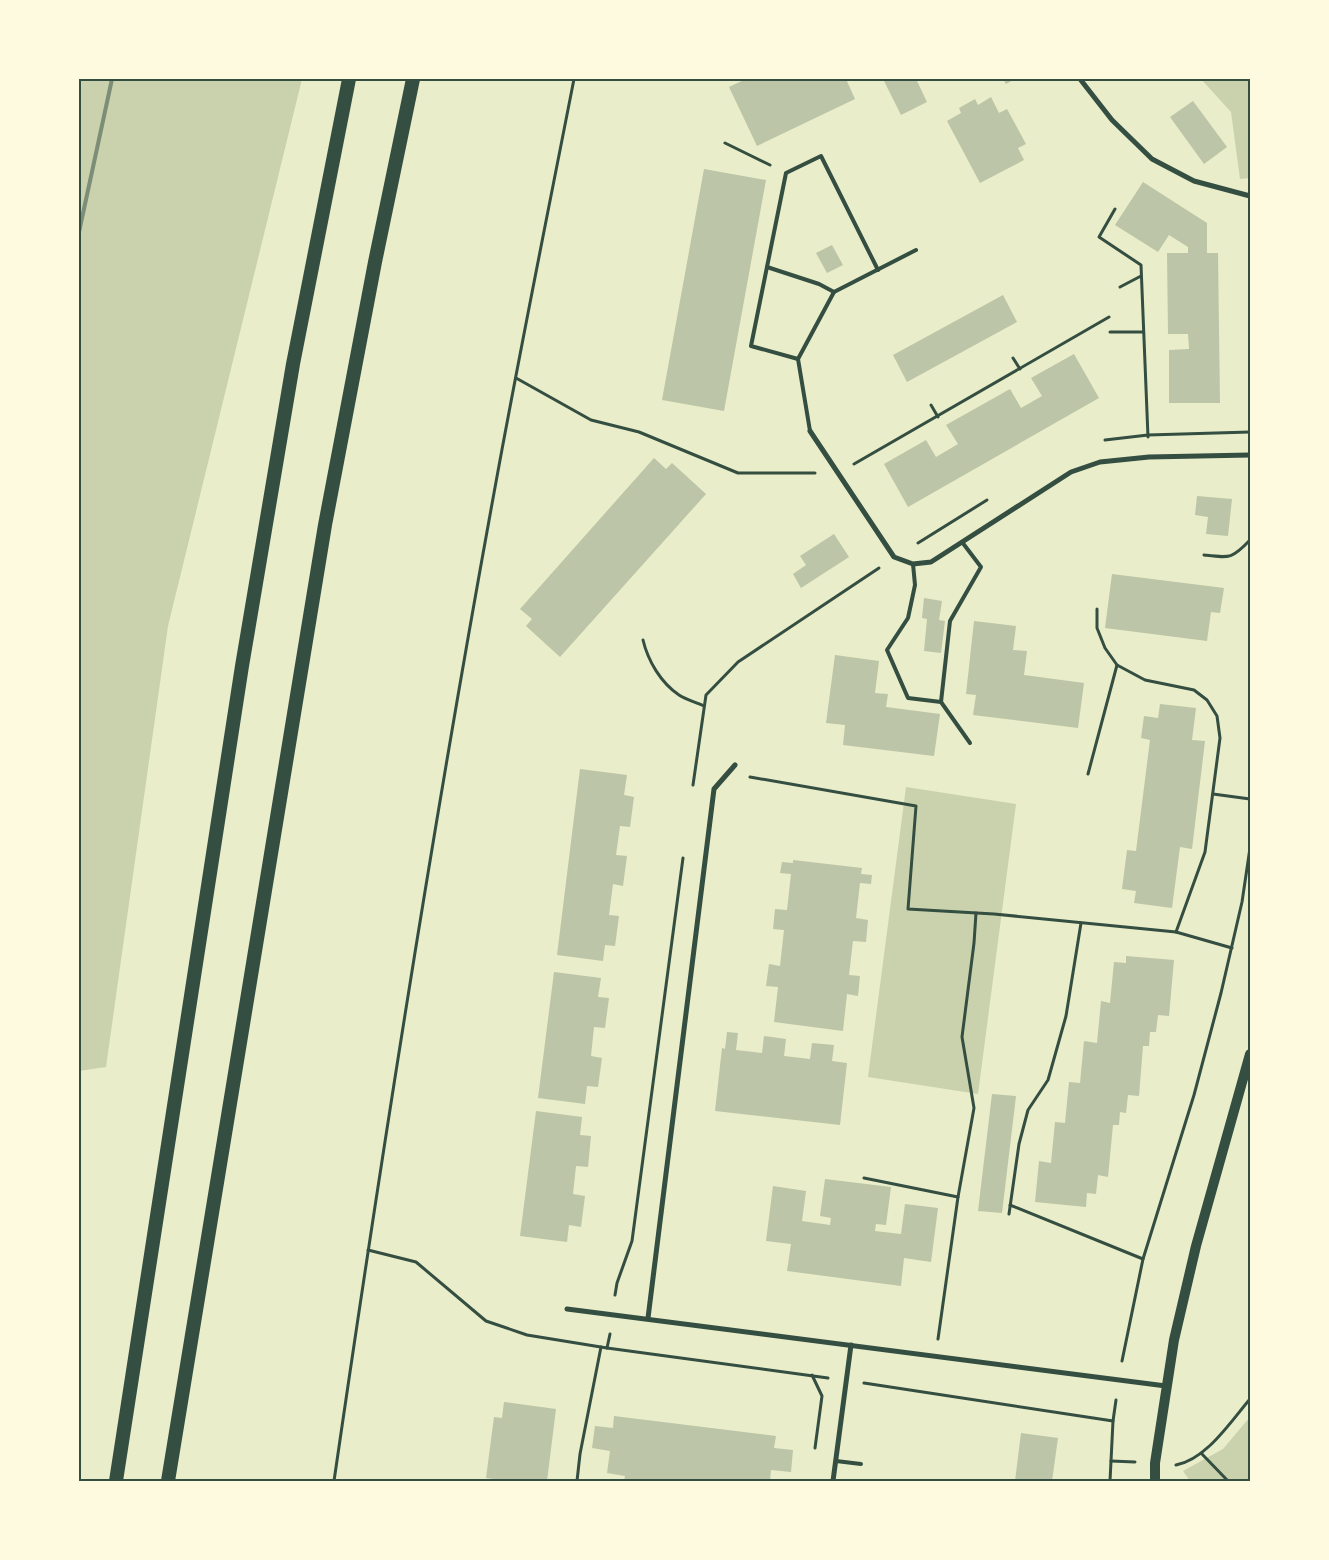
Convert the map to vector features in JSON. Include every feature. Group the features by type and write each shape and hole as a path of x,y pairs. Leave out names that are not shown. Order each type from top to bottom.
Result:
{"highway":[{"path":"116,1481 242,666 293,364 349,79"},
{"path":"168,1481 325,524 375,262 413,79"}],"main road":[{"path":"1155,1481 1155,1463 1174,1340 1196,1246 1250,1054"}],"street":[{"path":"1080,79 1112,120 1152,159 1194,181 1250,196"},
{"path":"810,431 894,557 913,564 931,562 1071,472 1100,462 1149,457 1250,455"},
{"path":"648,1318 714,789 736,765"},
{"path":"568,1309 1166,1386"},
{"path":"833,1481 851,1345"}],"lane":[{"path":"798,358 750,346 786,173 821,156 878,270"},
{"path":"810,431 798,358 834,292 916,250"},
{"path":"767,268 819,284 834,292"},
{"path":"962,542 981,566 950,621 941,702 970,743"},
{"path":"913,564 915,585 908,618 887,650 908,698 941,702"},
{"path":"836,1461 862,1464"}],"path":[{"path":"334,1481 368,1250 465,653 574,79"},
{"path":"725,143 786,173"},
{"path":"1115,209 1099,237 1141,265 1149,457"},
{"path":"1120,287 1141,276"},
{"path":"516,378 591,420 639,432 738,473 838,473 1109,317"},
{"path":"1110,332 1143,332"},
{"path":"1013,358 1020,369"},
{"path":"931,405 938,417"},
{"path":"1204,555 1227,557 1241,549 1250,540"},
{"path":"693,788 706,695 738,662 894,557"},
{"path":"1097,609 1097,628 1105,648 1117,665 1145,680 1194,690 1207,700 1217,716 1220,738 1206,852 1176,932"},
{"path":"643,640 647,656 668,687 681,696 704,706"},
{"path":"1088,774 1117,665"},
{"path":"728,773 916,806 908,909 976,913 1176,932 1232,948"},
{"path":"1213,794 1250,799"},
{"path":"1110,1481 1113,1421 1119,1380 1143,1259 1194,1095 1221,993 1242,902 1250,848"},
{"path":"612,1314 617,1283 632,1241 684,857"},
{"path":"935,1356 958,1196 974,1108 962,1037 976,913"},
{"path":"1009,1214 1019,1144 1028,1110 1048,1080 1066,1016 1081,923"},
{"path":"864,1178 958,1196"},
{"path":"1010,1205 1143,1259"},
{"path":"368,1250 416,1262 486,1321 527,1335 601,1347 847,1380 1113,1421"},
{"path":"577,1481 580,1454 601,1347"},
{"path":"812,1375 822,1396 815,1453"},
{"path":"1111,1460 1178,1465 1201,1453 1214,1442 1250,1399"},
{"path":"1201,1453 1228,1481"}],"green space":[{"path":"79,79 302,79 168,626 106,1067 79,1071"},
{"path":"1201,79 1250,79 1250,178 1240,179 1231,112"},
{"path":"906,787 1016,804 978,1094 868,1077"},
{"path":"1250,1417 1250,1481 1190,1481 1183,1471 1223,1449"}],"building":[{"path":"746,79 846,79 855,99 757,146 729,87"},
{"path":"883,79 916,79 927,102 901,115"},
{"path":"1003,79 1015,79 1006,84"},
{"path":"991,97 999,113 1007,109 1026,144 1018,148 1024,160 980,183 947,121 961,113 959,108 975,99 978,105"},
{"path":"1193,101 1227,147 1204,164 1170,117"},
{"path":"704,169 766,180 724,411 662,400"},
{"path":"1143,182 1207,223 1207,253 1218,253 1220,403 1169,403 1169,350 1189,349 1188,334 1168,334 1167,253 1188,253 1188,247 1169,235 1158,252 1115,225"},
{"path":"832,245 843,265 827,273 816,253"},
{"path":"1003,295 1017,322 907,382 893,355"},
{"path":"1074,354 1099,398 908,507 884,464 926,440 936,457 958,444 946,425 1010,389 1021,408 1042,396 1031,378"},
{"path":"654,458 666,469 672,463 706,494 560,657 526,626 532,619 520,609"},
{"path":"1197,496 1232,499 1228,536 1206,534 1208,517 1195,515"},
{"path":"834,534 849,557 801,588 793,574 806,565 800,556"},
{"path":"1112,574 1224,588 1220,613 1211,612 1207,641 1105,628"},
{"path":"924,598 942,601 939,620 945,621 941,653 924,651 927,619 922,618"},
{"path":"974,621 1016,626 1013,650 1027,651 1024,675 1084,683 1078,728 973,715 976,695 966,694"},
{"path":"835,655 879,661 875,693 888,694 886,707 940,714 934,756 843,745 845,725 826,723"},
{"path":"1160,704 1196,708 1192,740 1205,741 1192,849 1180,847 1172,908 1134,903 1136,891 1122,889 1127,850 1136,851 1150,740 1141,738 1144,716 1158,718"},
{"path":"580,769 627,775 624,795 634,797 630,827 620,826 616,855 627,856 623,886 613,884 609,915 619,916 615,946 605,945 603,961 557,955"},
{"path":"793,860 862,868 861,874 872,875 871,884 860,883 856,918 868,920 866,942 853,941 849,975 860,976 858,996 847,994 843,1031 774,1022 778,987 766,986 769,964 780,966 784,930 773,929 775,909 787,910 791,874 780,873 782,862 793,863"},
{"path":"1126,956 1174,960 1169,1016 1158,1015 1156,1032 1150,1032 1149,1046 1143,1046 1139,1096 1128,1095 1126,1113 1120,1112 1119,1125 1113,1125 1108,1177 1098,1175 1096,1194 1087,1193 1086,1207 1035,1202 1039,1161 1051,1163 1055,1122 1065,1123 1069,1082 1080,1083 1084,1041 1097,1043 1101,1001 1110,1003 1114,962 1126,963"},
{"path":"554,972 601,978 598,997 609,998 605,1028 594,1027 591,1056 602,1058 598,1087 587,1086 585,1104 538,1098"},
{"path":"727,1032 738,1033 736,1050 762,1053 764,1036 786,1039 784,1056 810,1059 812,1043 834,1045 832,1061 847,1063 840,1125 715,1111 722,1048 725,1049"},
{"path":"992,1094 1016,1096 1002,1213 978,1211"},
{"path":"536,1111 582,1117 580,1135 591,1136 588,1167 576,1166 573,1194 585,1196 581,1227 569,1225 567,1242 520,1236"},
{"path":"825,1179 891,1187 886,1225 876,1224 875,1231 901,1234 905,1204 938,1208 931,1262 904,1258 901,1286 787,1271 791,1244 766,1241 773,1186 806,1191 802,1221 830,1225 831,1218 820,1216"},
{"path":"504,1402 556,1409 547,1481 494,1481 494,1479 486,1478 494,1417 502,1418"},
{"path":"614,1416 776,1436 774,1448 793,1450 791,1472 771,1470 770,1481 624,1481 625,1476 607,1473 610,1451 592,1448 595,1426 613,1428"},
{"path":"1021,1433 1058,1438 1052,1481 1015,1481"}],"railway":[{"path":"79,232 112,79"}]}
